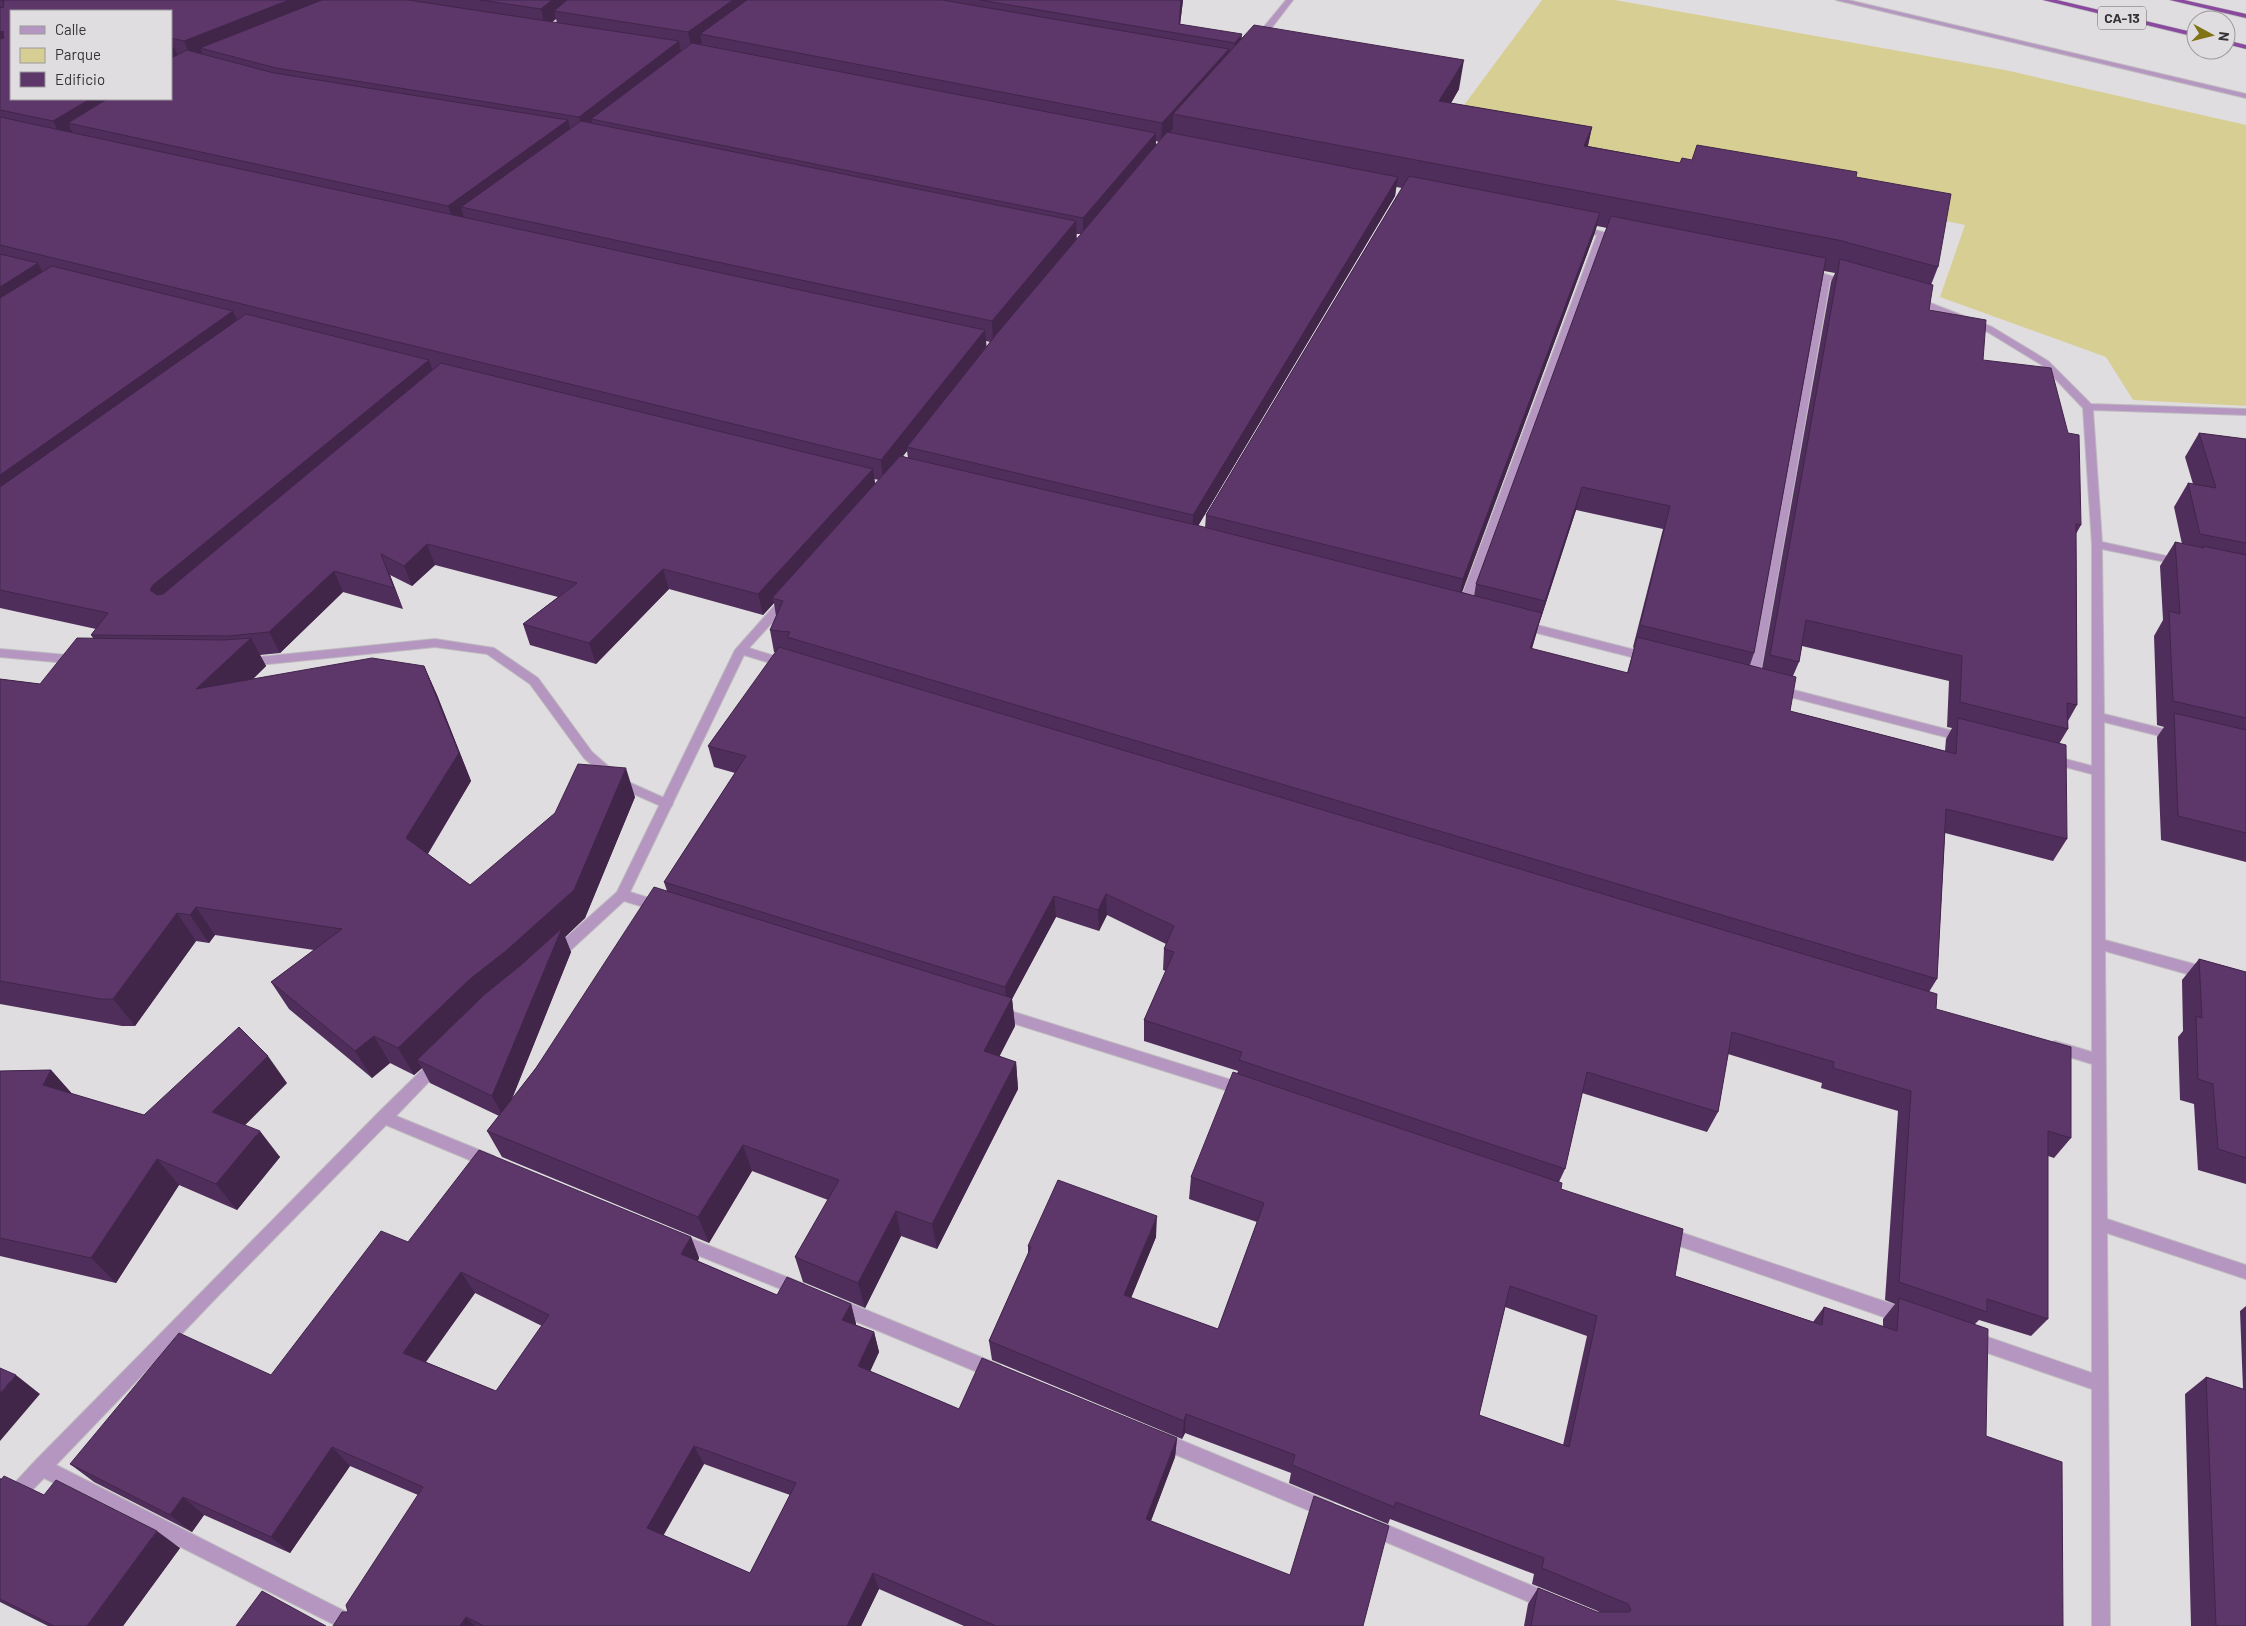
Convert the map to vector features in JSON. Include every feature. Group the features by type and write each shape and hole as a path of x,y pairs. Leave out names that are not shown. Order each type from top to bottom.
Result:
{"highway":[{"name":"CA-13","path":"2047,0 2186,33"},
{"path":"2174,0 2246,16"}],"street":[{"path":"1249,51 1290,0"},
{"path":"1839,0 2246,96"},
{"path":"1573,228 1631,239"},
{"path":"1463,610 1602,233"},
{"path":"1797,270 1862,286"},
{"path":"1826,276 1748,682 1974,740"},
{"path":"1906,298 1989,329 2045,363 2088,407 2097,544 2102,1626"},
{"path":"2088,407 2246,412"},
{"path":"2097,544 2190,564"},
{"path":"546,964 622,895 741,650 794,591"},
{"path":"1511,623 1656,659"},
{"path":"240,662 435,643 490,651 534,681 588,755 620,783 667,804"},
{"path":"741,650 798,668"},
{"path":"0,653 88,661"},
{"path":"2098,717 2191,740"},
{"path":"2041,757 2099,772"},
{"path":"622,895 678,913"},
{"path":"2100,944 2218,977"},
{"path":"982,1008 1256,1094"},
{"path":"2040,1043 2098,1060"},
{"path":"0,1511 382,1117 450,1052"},
{"path":"382,1117 502,1167"},
{"path":"2100,1224 2246,1272"},
{"path":"1650,1229 1922,1322"},
{"path":"668,1236 1009,1377"},
{"path":"1960,1335 2101,1384"},
{"path":"1147,1435 1341,1515"},
{"path":"41,1467 356,1626"},
{"path":"1359,1523 1562,1607"}],"green space":[{"path":"1542,0 1615,0 2005,70 2246,125 2246,406 2133,400 2106,357 1940,297 1965,225 1453,120"}],"building":[{"path":"0,0 289,0 184,41 172,38 172,10 10,10 10,100 88,100 53,121 0,110 0,39 4,38 3,31 0,32 0,7 3,8 4,1"},
{"path":"322,0 408,0 679,41 579,117 276,68 200,48"},
{"path":"480,0 552,0 541,9"},
{"path":"567,0 733,0 688,32 554,11"},
{"path":"747,0 942,0 1229,49 1162,123 700,34"},
{"path":"980,0 1181,0 1179,24 1242,34 1235,43"},
{"path":"1254,25 1464,60 1439,101 1592,127 1584,146 1680,163 1682,158 1692,160 1697,145 1857,172 1856,177 1951,194 1938,267 1838,240 1173,114"},
{"path":"692,43 1156,133 1083,218 591,119"},
{"path":"187,50 274,73 568,120 448,206 68,123 105,100 172,100 172,58"},
{"path":"0,117 985,330 881,460 0,245"},
{"path":"581,121 1076,221 992,321 461,207"},
{"path":"1167,132 1398,177 1193,515 907,447 999,331"},
{"path":"1409,176 1600,213 1463,579 1206,515"},
{"path":"1611,216 1826,258 1754,653 1640,625 1670,506 1582,487 1545,601 1476,584"},
{"path":"0,254 38,263 0,287"},
{"path":"1840,259 1933,285 1929,310 1986,320 1983,360 2051,368 2068,433 2079,435 2081,525 2076,524 2077,705 2067,703 2068,729 1960,702 1962,656 1806,620 1799,662 1770,655"},
{"path":"52,266 233,311 0,475 0,298"},
{"path":"246,314 429,360 153,585 150,590 157,595 163,594 441,363 873,469 758,594 663,569 589,643 523,624 577,583 427,544 404,566 381,554 394,588 334,571 269,632 229,636 91,635 108,613 0,590 0,487"},
{"path":"2199,433 2246,439 2246,543 2200,534 2188,483 2216,488"},
{"path":"900,456 1196,525 1542,613 1530,648 1628,673 1637,637 1796,677 1790,711 1956,754 1958,718 2066,745 2067,839 1946,809 1937,979 787,637 790,632 770,630 783,601 772,598"},
{"path":"2175,542 2246,555 2246,718 2173,701 2169,611 2180,614"},
{"path":"77,638 224,640 251,638 196,689 372,658 424,666 459,753 406,838 470,885 555,813 578,764 626,768 574,890 507,950 470,979 398,1048 374,1036 355,1051 271,982 342,929 196,907 190,915 177,913 113,999 100,999 0,981 0,679 40,684"},
{"path":"779,647 1937,994 1936,1009 2071,1047 2071,1138 2048,1131 2048,1319 1987,1299 1987,1312 1899,1282 1911,1091 1833,1068 1834,1062 1732,1032 1718,1112 1587,1072 1565,1169 1239,1060 1242,1052 1144,1020 1174,952 1164,949 1174,926 1106,894 1098,910 1054,896 1005,987 664,882 746,756 708,746"},
{"path":"2174,713 2246,730 2246,833 2178,816"},
{"path":"654,887 1012,998 984,1051 1016,1062 932,1224 896,1211 858,1283 795,1257 839,1180 743,1145 698,1217 487,1131 536,1068"},
{"path":"562,928 492,1096 417,1060 485,994"},
{"path":"2199,959 2246,972 2246,1158 2218,1149 2213,1084 2198,1079 2196,1016 2202,1018"},
{"path":"239,1027 268,1056 212,1112 260,1131 216,1184 157,1159 91,1258 0,1238 0,1071 51,1070 43,1085 144,1115"},
{"path":"1233,1072 1562,1183 1561,1189 1683,1229 1675,1276 1822,1325 1824,1307 1897,1331 1899,1298 1988,1329 1986,1436 2062,1462 2063,1626 1531,1626 1538,1588 1597,1612 1629,1612 1631,1610 1628,1604 1542,1568 1544,1558 1396,1502 1394,1507 1292,1465 1295,1455 1186,1414 1184,1421 989,1341 1031,1247 1028,1246 1058,1180 1157,1216 1124,1295 1218,1329 1264,1203 1191,1177","holes":["1510,1286 1597,1316 1569,1447 1479,1415"]},
{"path":"479,1150 691,1237 681,1254 777,1295 787,1277 851,1304 842,1320 874,1332 858,1366 959,1409 982,1358 1177,1438 1146,1519 1290,1575 1314,1496 1389,1526 1363,1626 996,1626 873,1573 847,1626 484,1626 466,1617 460,1626 333,1626 342,1612 348,1612 346,1605 423,1487 332,1447 271,1537 183,1497 170,1515 70,1464 179,1333 271,1375 381,1231 408,1242","holes":["461,1272 549,1315 496,1391 403,1353","694,1446 796,1483 750,1573 647,1528"]},
{"path":"0,1368 16,1375 0,1393"},
{"path":"2206,1377 2246,1390 2246,1626 2216,1626"},
{"path":"4,1476 44,1495 56,1480 157,1531 87,1626 54,1626 0,1599 0,1481"},
{"path":"262,1591 326,1626 236,1626"}]}
